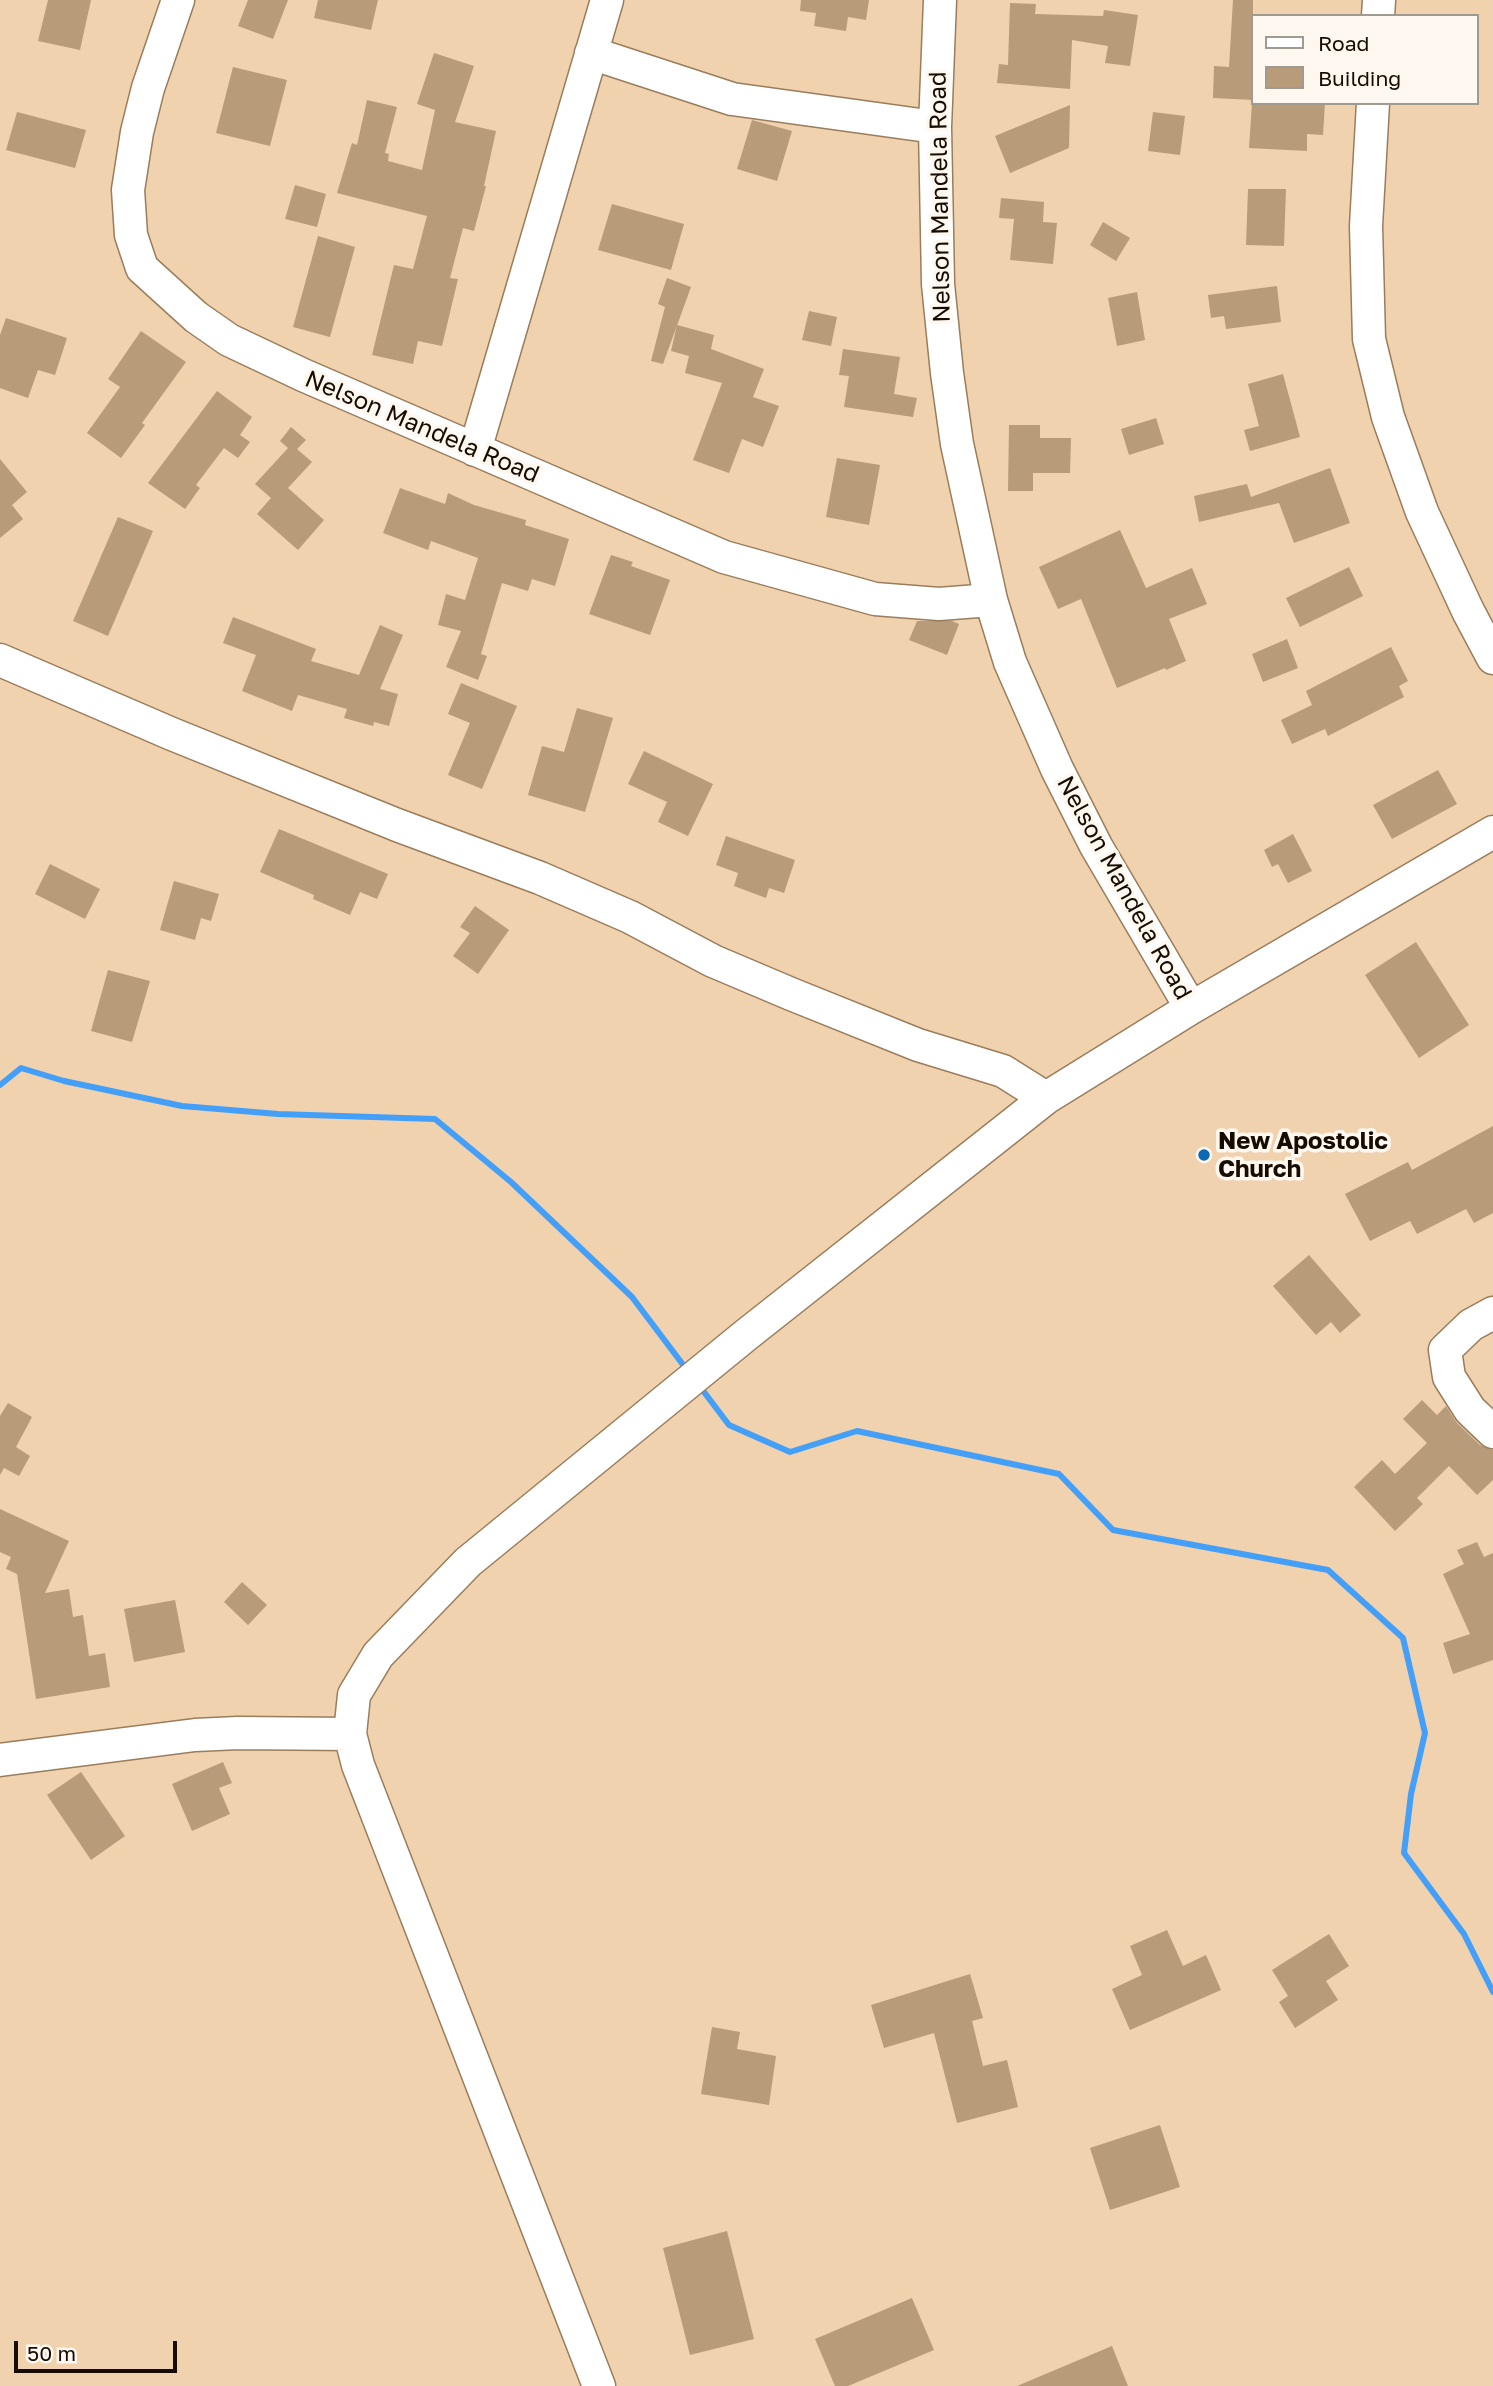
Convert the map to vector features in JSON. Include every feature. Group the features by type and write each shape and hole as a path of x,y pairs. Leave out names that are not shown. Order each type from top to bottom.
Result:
{"street":[{"name":"Nelson Mandela Road","path":"178,0 148,88 137,132 128,190 131,235 142,268 185,308 229,340 303,375 724,557 875,599 939,604 991,600"},
{"path":"475,450 607,0"},
{"name":"Nelson Mandela Road","path":"940,0 935,127 938,284 957,444 991,600 1010,662 1056,769 1108,868 1191,1008 1493,832"},
{"path":"592,52 732,99 935,127"},
{"path":"1373,105 1366,226 1369,339 1388,417 1422,512 1493,658"},
{"path":"0,660 172,734 397,825 551,883 630,917 713,961 791,995 918,1045 1003,1071 1045,1098"},
{"path":"599,2386 358,1765 350,1734 354,1695 378,1655 468,1562 746,1335 1045,1098 1191,1008"},
{"path":"1493,1313 1471,1325 1446,1350 1449,1377 1470,1410 1493,1432"},
{"path":"0,1760 195,1735 238,1732 350,1734"}],"building":[{"path":"48,0 91,0 80,50 38,41"},
{"path":"248,0 288,0 273,39 238,26"},
{"path":"318,0 378,0 371,30 314,18"},
{"path":"801,0 869,0 866,20 848,17 846,31 814,26 816,13 800,11"},
{"path":"1233,0 1253,0 1252,100 1213,98 1214,66 1229,67"},
{"path":"1010,3 1036,4 1035,14 1103,16 1104,10 1138,15 1130,66 1105,63 1108,46 1072,40 1070,89 997,83 999,64 1008,65"},
{"path":"434,53 474,66 455,122 496,131 474,231 463,228 450,278 458,279 442,346 418,341 413,364 372,355 394,265 413,269 427,216 337,193 352,143 357,145 367,100 397,107 385,153 389,154 388,161 422,170 435,110 417,104"},
{"path":"233,67 287,80 270,146 216,133"},
{"path":"1252,103 1325,105 1323,135 1307,134 1307,151 1249,148"},
{"path":"1070,105 1069,148 1010,173 995,136"},
{"path":"17,112 86,130 75,168 6,150"},
{"path":"1153,112 1185,116 1180,155 1148,151"},
{"path":"752,120 792,131 777,181 737,169"},
{"path":"295,185 326,194 317,227 285,219"},
{"path":"1248,189 1286,189 1284,246 1246,245"},
{"path":"1001,198 1044,202 1043,222 1057,223 1053,264 1010,260 1014,219 999,218"},
{"path":"612,204 684,224 671,270 598,250"},
{"path":"1103,222 1130,238 1116,261 1090,245"},
{"path":"318,236 355,247 330,337 293,327"},
{"path":"667,278 691,287 663,364 651,361 665,307 658,304"},
{"path":"1277,286 1281,322 1226,329 1224,316 1211,318 1208,295"},
{"path":"1137,292 1145,340 1117,346 1108,298"},
{"path":"809,311 837,317 831,346 802,340"},
{"path":"6,318 67,338 55,375 38,370 28,398 0,388 0,335"},
{"path":"677,325 714,335 711,349 764,369 753,397 779,406 763,447 742,439 729,473 693,460 722,383 685,373 689,356 671,351"},
{"path":"141,331 186,362 142,423 145,425 121,458 87,433 120,387 108,379"},
{"path":"843,349 900,357 894,394 917,398 913,417 844,407 849,376 839,375"},
{"path":"1283,374 1300,437 1250,451 1244,430 1259,426 1248,384"},
{"path":"217,391 252,417 240,435 250,442 238,458 224,448 196,485 200,488 185,509 148,483"},
{"path":"1156,418 1164,444 1129,455 1121,429"},
{"path":"1009,425 1040,425 1040,438 1071,438 1070,473 1033,473 1033,491 1008,491"},
{"path":"291,427 306,440 297,449 312,462 288,488 324,520 298,550 257,514 271,498 255,484 288,448 280,441"},
{"path":"837,458 880,465 869,525 826,517"},
{"path":"0,459 27,492 12,505 23,519 0,538"},
{"path":"1330,468 1350,523 1294,543 1279,503 1199,522 1194,496 1247,484 1251,497"},
{"path":"400,488 445,504 448,493 474,505 526,520 525,525 569,539 555,586 532,579 528,591 502,583 481,654 487,656 478,680 446,667 461,631 438,625 446,594 465,600 478,558 431,541 428,550 383,533"},
{"path":"118,517 153,531 108,636 73,621"},
{"path":"1120,530 1146,588 1192,568 1207,604 1169,619 1186,661 1117,688 1081,599 1058,609 1039,567"},
{"path":"611,555 633,562 631,566 670,580 650,635 589,614"},
{"path":"1349,567 1363,596 1300,627 1286,598"},
{"path":"233,617 316,649 311,661 359,675 380,625 403,635 380,689 398,694 389,726 374,722 373,726 344,718 347,709 298,695 292,711 242,691 256,655 223,643"},
{"path":"917,621 952,621 959,624 947,655 909,640"},
{"path":"1287,639 1298,668 1263,682 1252,654"},
{"path":"1391,647 1408,681 1399,686 1404,697 1328,736 1325,729 1292,744 1281,720 1312,705 1306,691"},
{"path":"461,683 517,706 482,789 448,775 470,723 448,714"},
{"path":"577,708 613,718 585,812 528,795 542,746 564,752"},
{"path":"644,751 713,784 688,836 658,822 667,802 628,784"},
{"path":"1438,770 1457,804 1392,839 1373,805"},
{"path":"279,829 388,874 377,899 360,892 350,915 313,899 314,895 260,872"},
{"path":"1293,834 1312,871 1288,883 1278,864 1272,867 1264,850"},
{"path":"726,836 795,860 784,893 769,888 766,898 734,886 738,873 716,865"},
{"path":"50,864 100,889 85,919 35,894"},
{"path":"174,881 219,894 211,921 201,918 195,940 160,930"},
{"path":"475,906 509,930 478,974 453,956 470,933 460,927"},
{"path":"1416,942 1469,1025 1419,1058 1365,975"},
{"path":"108,970 150,981 132,1042 91,1031"},
{"path":"1493,1126 1493,1213 1474,1223 1466,1209 1417,1234 1410,1221 1370,1241 1345,1194 1408,1162 1412,1170"},
{"path":"1309,1255 1361,1315 1340,1333 1331,1322 1316,1335 1273,1286"},
{"path":"1422,1400 1437,1415 1446,1406 1457,1423 1480,1445 1493,1450 1493,1480 1477,1495 1449,1466 1417,1498 1423,1504 1395,1531 1354,1487 1382,1460 1395,1474 1427,1443 1403,1419"},
{"path":"8,1403 32,1417 16,1447 30,1456 19,1476 4,1468 0,1475 0,1416"},
{"path":"0,1509 69,1541 45,1593 69,1589 73,1617 83,1615 89,1656 105,1653 110,1687 36,1699 17,1574 6,1569 11,1557 0,1552"},
{"path":"1477,1542 1484,1557 1493,1553 1493,1660 1453,1674 1443,1643 1470,1634 1443,1574 1464,1564 1457,1550"},
{"path":"242,1582 267,1605 248,1625 224,1602"},
{"path":"175,1600 185,1652 134,1662 124,1609"},
{"path":"223,1762 232,1783 219,1788 230,1814 192,1831 172,1784"},
{"path":"81,1772 125,1836 91,1860 47,1795"},
{"path":"1167,1930 1183,1966 1206,1955 1221,1990 1130,2030 1112,1989 1142,1975 1130,1946"},
{"path":"1329,1934 1349,1966 1326,1981 1338,2000 1295,2028 1279,2002 1288,1996 1272,1970"},
{"path":"970,1974 983,2018 972,2021 983,2066 1007,2060 1018,2107 957,2123 934,2033 884,2048 871,2005"},
{"path":"712,2027 740,2032 737,2049 776,2056 769,2105 701,2094"},
{"path":"1160,2125 1180,2187 1110,2210 1090,2148"},
{"path":"727,2231 754,2339 690,2355 663,2248"},
{"path":"912,2298 934,2350 848,2386 835,2386 815,2339"},
{"path":"1112,2346 1128,2386 1017,2386"}],"waterway":[{"path":"0,1085 21,1068 64,1081 182,1106 278,1114 435,1119 511,1182 632,1297 687,1370"},
{"path":"698,1384 729,1425 790,1452 857,1431 1059,1474 1113,1530 1328,1570 1403,1638 1425,1733 1411,1794 1404,1853 1464,1934 1493,1992"}],"place":[{"name":"New Apostolic Church","path":"1204,1155"}]}
